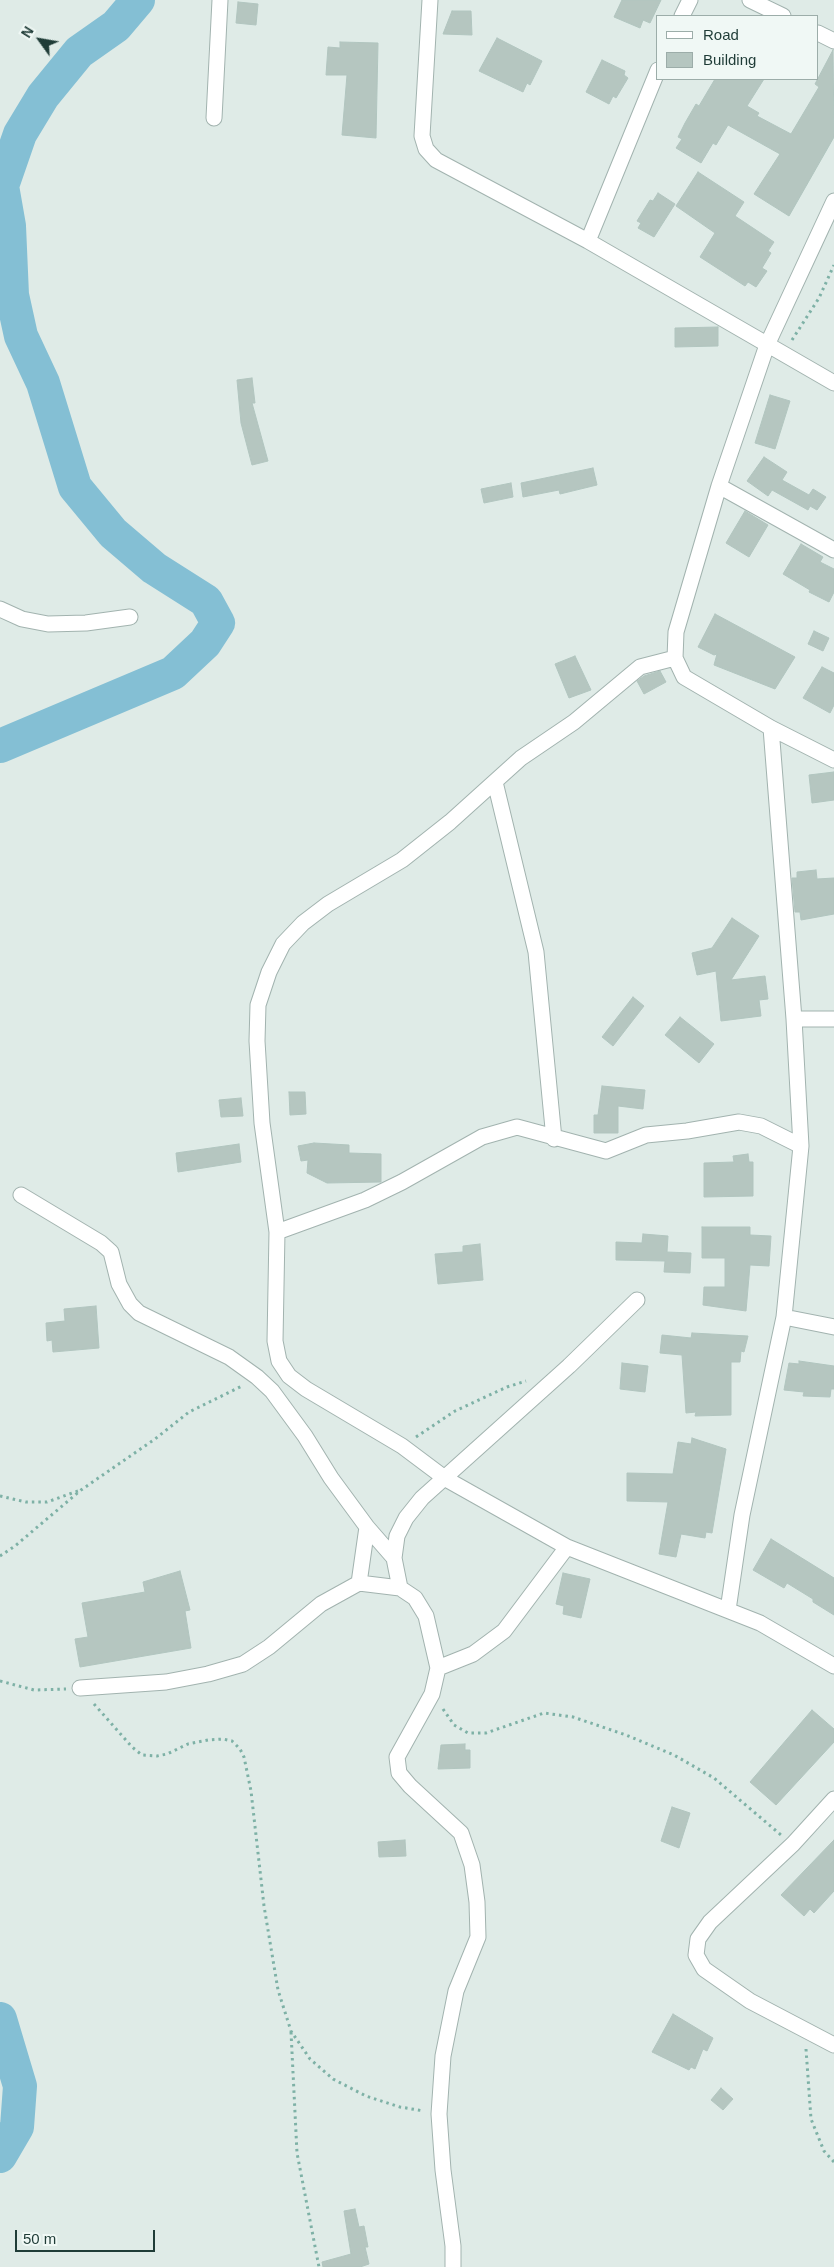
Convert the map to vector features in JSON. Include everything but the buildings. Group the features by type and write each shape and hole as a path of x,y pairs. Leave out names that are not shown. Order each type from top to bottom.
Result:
{"street":[{"path":"214,118 220,0"},
{"path":"430,0 422,136 426,149 436,160 588,241 834,383"},
{"path":"682,15 690,0"},
{"path":"750,0 781,15"},
{"path":"819,34 834,41"},
{"path":"588,241 656,75"},
{"path":"834,202 767,345 719,486 676,632 675,658 684,677 771,728 834,760"},
{"path":"719,486 834,550"},
{"path":"0,609 22,619 48,624 86,623 130,616"},
{"path":"675,658 640,667 574,722 521,758 402,860 328,904 303,923 283,944 268,972 258,1005 257,1041 262,1123 277,1232 275,1341 279,1361 289,1376 306,1389 402,1446 446,1479 566,1547 760,1623 834,1666"},
{"path":"728,1610 742,1515 784,1317 801,1146 794,1020 771,728"},
{"path":"495,782 536,952 554,1139"},
{"path":"794,1020 834,1020"},
{"path":"277,1232 365,1200 402,1182 482,1137 517,1127 554,1139 606,1151 646,1135 686,1131 739,1122 761,1126 801,1146"},
{"path":"21,1195 101,1243 111,1252 119,1284 130,1304 139,1313 229,1357 257,1377 272,1391 331,1478 367,1527 394,1558"},
{"path":"400,1588 394,1558 397,1536 406,1518 422,1498 446,1479 569,1366 637,1300"},
{"path":"784,1317 834,1327"},
{"path":"359,1583 367,1527"},
{"path":"438,1668 473,1654 504,1631 566,1547"},
{"path":"80,1688 166,1682 208,1674 243,1664 269,1647 321,1604 359,1583 400,1588 415,1598 426,1616 438,1668 432,1694 397,1757 399,1773 410,1786 460,1833 472,1865 477,1902 478,1937 456,1991 443,2056 440,2114 443,2170 453,2246 453,2267"},
{"path":"834,1799 792,1844 710,1922 698,1939 696,1954 704,1969 750,2001 834,2045"}],"path":[{"path":"781,353 799,331 819,298 834,265"},
{"path":"0,1556 15,1546 81,1490 155,1439 189,1412 221,1398 257,1377"},
{"path":"402,1446 455,1412 507,1387 534,1378"},
{"path":"0,1496 26,1502 47,1502 81,1490"},
{"path":"0,1681 34,1690 80,1688 132,1747 142,1755 162,1755 188,1744 216,1739 232,1742 240,1749 244,1757 251,1792 264,1906 278,1990 291,2031 297,2152 319,2267"},
{"path":"432,1694 454,1725 468,1733 486,1733 544,1713 572,1717 634,1738 674,1755 714,1778 792,1844"},
{"path":"804,2029 812,2120 824,2151 834,2162"},
{"path":"291,2031 310,2059 333,2080 366,2096 400,2107 440,2114"}],"waterway":[{"path":"0,746 173,673 205,643 218,623 206,601 154,568 113,533 75,487 43,383 21,336 12,295 9,226 2,186 20,134 43,96 79,52 116,26 138,0"},
{"path":"0,2019 20,2086 17,2127 0,2156"}]}
